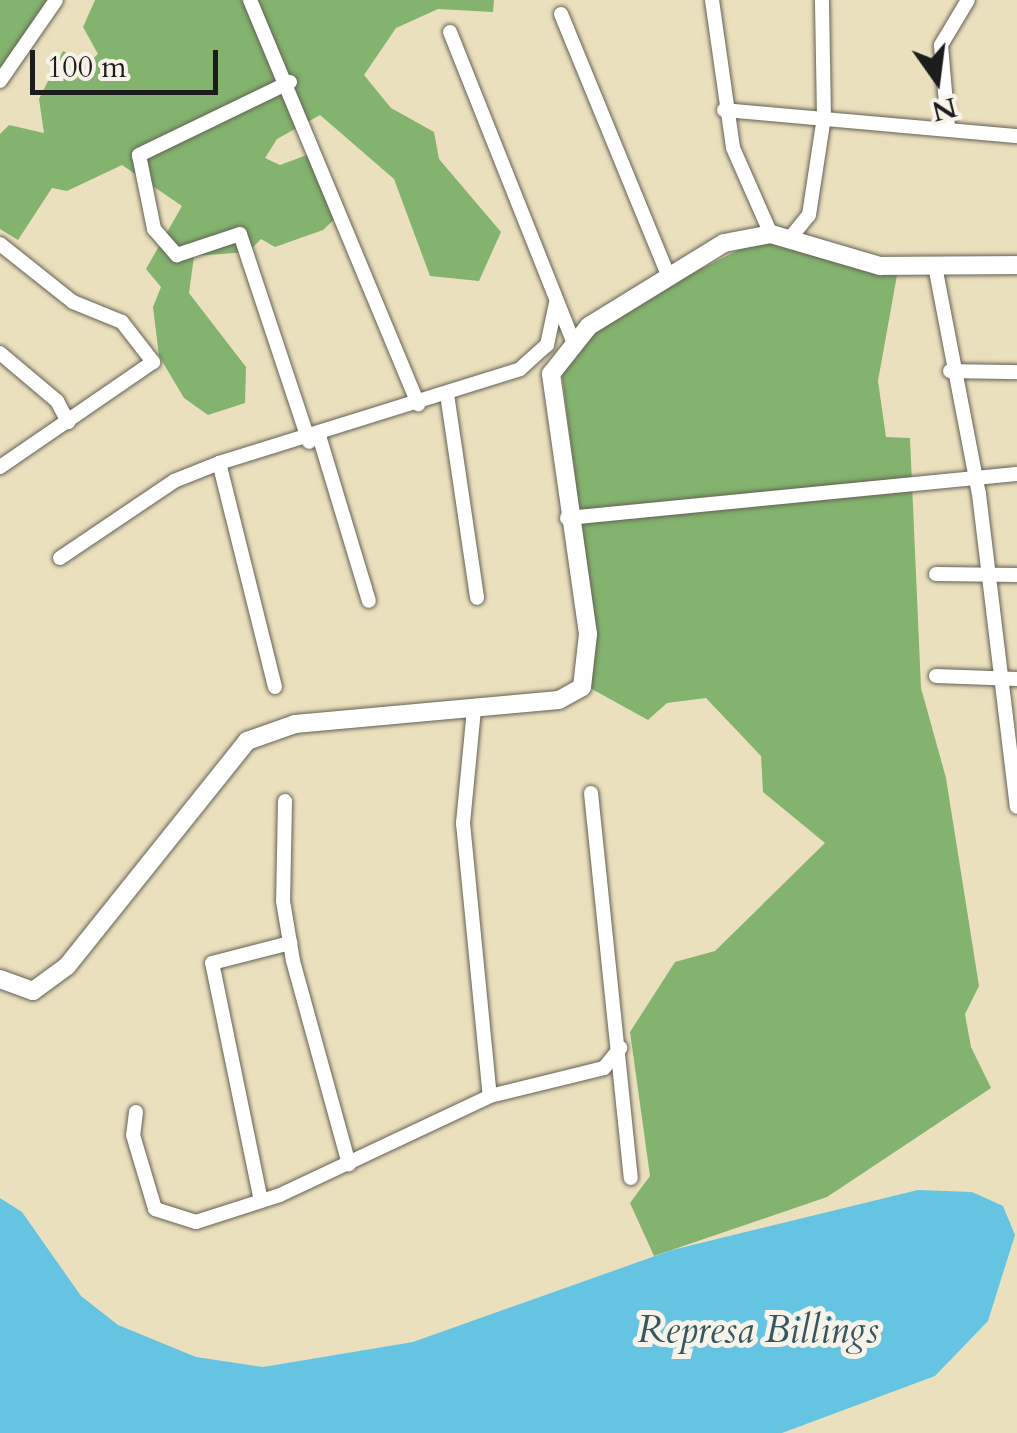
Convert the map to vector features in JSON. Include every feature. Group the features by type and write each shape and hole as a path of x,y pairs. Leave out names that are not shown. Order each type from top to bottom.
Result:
{"street":[{"path":"0,81 56,0"},
{"path":"250,0 290,82 418,404"},
{"path":"712,0 724,110 771,234"},
{"path":"791,237 810,215 824,116 822,0"},
{"path":"948,127 942,45 968,0"},
{"path":"560,14 668,272"},
{"path":"450,32 572,339"},
{"path":"290,82 139,156 154,229 177,255 240,234 369,601"},
{"path":"724,110 1017,136"},
{"path":"0,979 34,990 68,966 247,741 294,724 560,700 582,687 588,634 567,518 551,374 572,339 668,272 724,243 771,234 880,266 1017,265"},
{"path":"0,244 73,302 122,322 153,362 0,466"},
{"path":"934,266 950,372 973,472 1017,807"},
{"path":"60,558 174,481 219,464 314,440 538,358 556,303"},
{"path":"0,353 57,401 68,422"},
{"path":"950,372 1017,372"},
{"path":"447,394 477,598"},
{"path":"219,464 274,687"},
{"path":"567,518 973,472 1017,474"},
{"path":"936,574 1017,575"},
{"path":"936,676 1017,678"},
{"path":"474,709 463,823 490,1096"},
{"path":"591,793 632,1178"},
{"path":"285,801 290,943 350,1164"},
{"path":"262,1201 212,962 290,943"},
{"path":"136,1112 150,1191 168,1218 196,1222 262,1201 350,1164 490,1096 604,1068 620,1048"}],"green space":[{"path":"0,0 56,0 0,81"},
{"path":"95,0 494,0 493,12 438,9 396,28 364,75 391,108 434,132 439,159 501,232 479,281 430,276 394,179 320,115 277,139 265,158 280,165 312,153 342,212 323,230 275,247 261,239 248,252 194,256 189,293 246,367 245,403 208,415 184,398 159,356 153,307 161,287 146,269 182,206 122,165 67,191 52,188 18,240 0,229 0,134 9,125 44,133 39,99 63,51 88,63 98,54 83,27"},
{"path":"760,239 790,240 897,275 878,381 886,437 910,438 921,688 946,778 979,986 965,1014 971,1047 991,1088 827,1197 654,1256 630,1203 650,1176 630,1032 675,962 715,951 825,843 763,792 761,756 706,698 667,703 648,720 590,688 596,642 562,375 568,351 638,301"}],"water":[{"name":"Represa Billings","path":"918,1190 972,1192 1003,1206 1015,1235 988,1321 935,1376 782,1433 0,1433 0,1198 22,1212 81,1296 118,1325 196,1357 263,1367 413,1342 672,1250"}]}
